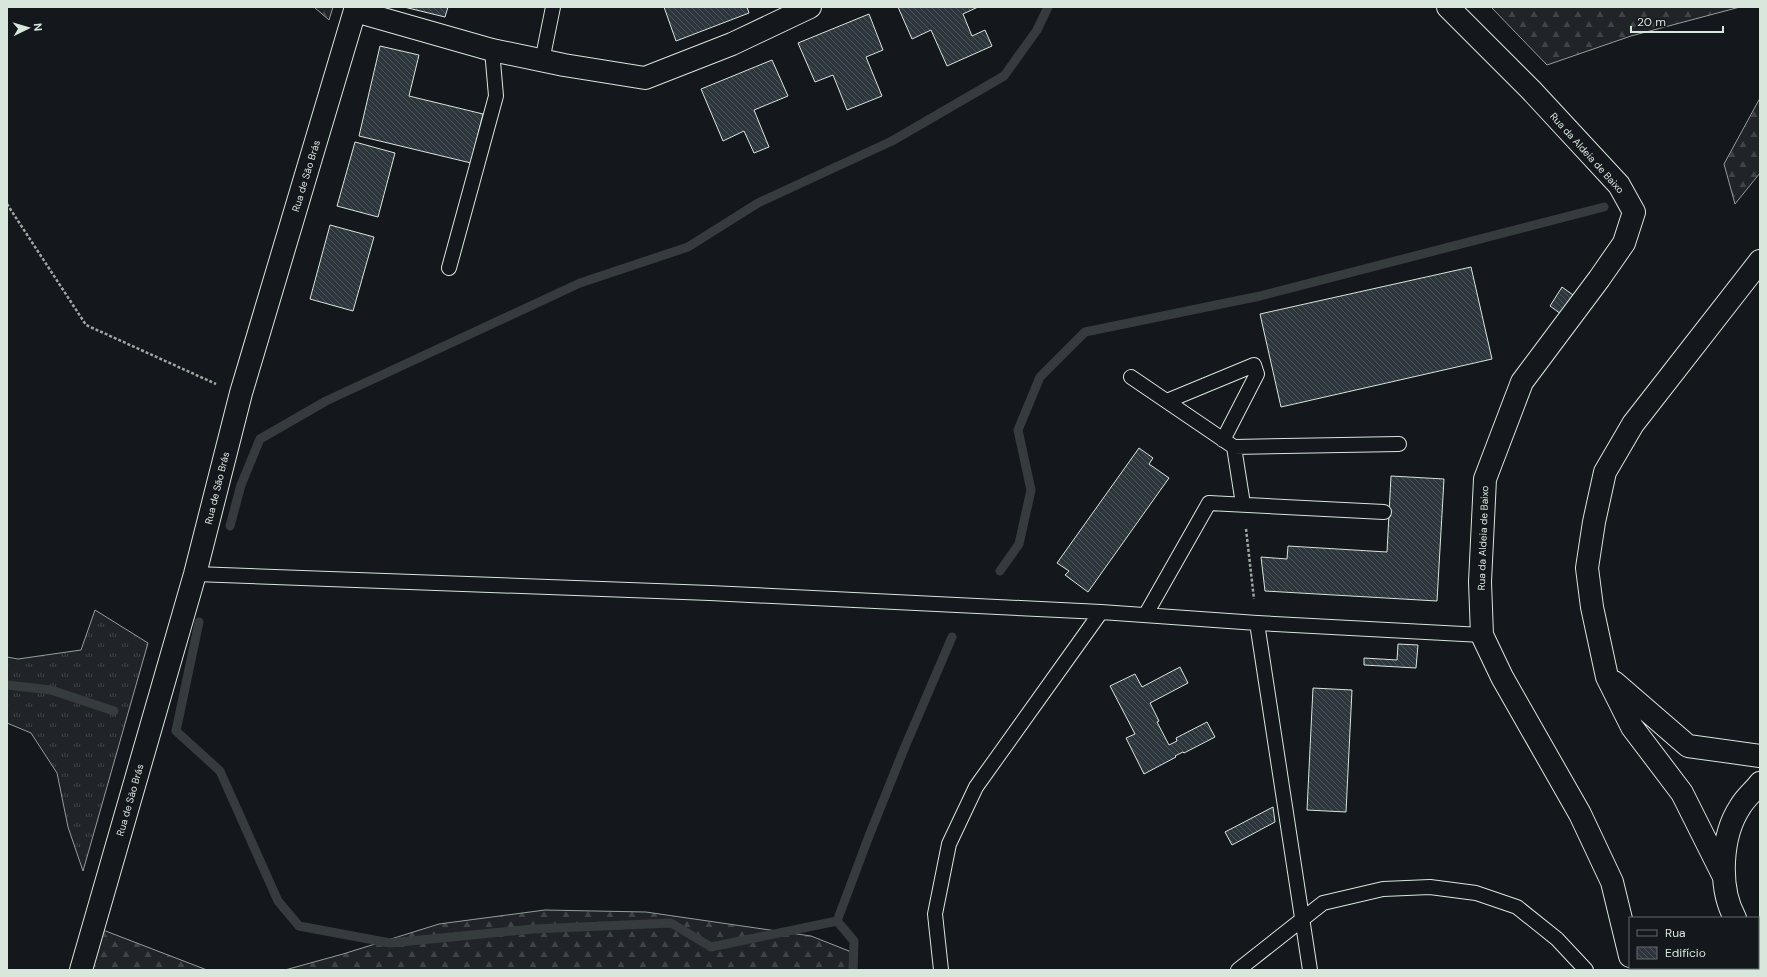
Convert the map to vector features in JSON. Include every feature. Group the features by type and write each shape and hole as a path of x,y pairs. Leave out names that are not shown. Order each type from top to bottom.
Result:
{"main road":[{"path":"355,9 492,50 542,61 645,78 732,44 810,7"},
{"name":"Rua da Aldeia de Baixo","path":"1448,7 1531,90 1619,186 1634,212 1624,243 1522,382 1485,479 1480,582 1482,635 1502,677 1580,814 1612,882 1629,952"},
{"name":"Rua de São Brás","path":"81,970 195,574 241,393 355,9"},
{"path":"1735,917 1730,908 1723,875 1682,793 1632,727 1607,677 1592,607 1587,568 1594,522 1605,472 1633,424 1760,261"},
{"path":"1607,677 1688,746 1760,756"},
{"path":"1723,875 1726,840 1740,807 1760,783"}],"lane":[{"path":"542,61 553,7"},
{"path":"449,268 496,96 492,50"},
{"path":"1167,401 1254,365 1257,374 1229,444 1243,504"},
{"path":"1131,377 1229,444 1399,444"},
{"path":"1146,614 1209,503 1384,512"},
{"path":"195,574 710,593 1146,614 1257,623 1482,635"},
{"path":"941,970 935,914 949,844 976,787 1101,612"},
{"path":"1257,623 1310,970"},
{"path":"1238,970 1302,918 1323,903 1383,889 1430,888 1476,893 1518,907 1557,939 1586,970"}],"path":[{"path":"7,204 86,325 222,386 241,393"},
{"path":"1243,504 1254,594"}],"green space":[{"path":"314,7 333,7 329,20"},
{"path":"1491,7 1740,7 1631,36 1547,65"},
{"path":"1760,98 1760,173 1735,204 1724,164"},
{"path":"95,610 148,643 83,871 68,827 57,773 31,733 7,723 7,657 18,659 81,650"},
{"path":"545,910 646,912 811,936 849,951 857,970 285,970 343,954 439,924"},
{"path":"103,930 207,970 91,970"}],"building":[{"path":"404,7 448,7 445,17"},
{"path":"664,7 747,7 749,13 676,41"},
{"path":"898,7 978,7 963,14 972,36 985,30 992,46 947,66 931,30 912,39"},
{"path":"869,14 883,50 866,57 882,96 847,110 833,75 815,82 798,43"},
{"path":"380,46 419,55 409,96 483,114 471,163 359,136"},
{"path":"772,60 788,96 754,110 769,147 754,153 744,131 723,141 701,89"},
{"path":"355,142 395,153 378,217 337,206"},
{"path":"330,225 374,237 353,311 310,299"},
{"path":"1471,267 1492,359 1281,407 1260,314"},
{"path":"1562,287 1573,295 1561,314 1550,306"},
{"path":"1139,448 1153,458 1149,464 1169,478 1088,592 1065,575 1069,571 1057,563"},
{"path":"1391,476 1444,479 1437,601 1265,591 1261,557 1287,559 1288,546 1387,552"},
{"path":"1398,644 1418,645 1416,668 1364,665 1364,658 1397,660"},
{"path":"1180,667 1188,683 1150,703 1159,721 1157,722 1169,745 1177,741 1176,738 1207,722 1215,737 1175,756 1176,757 1144,774 1126,738 1135,734 1110,686 1135,674 1142,687"},
{"path":"1313,688 1352,690 1346,812 1307,810"},
{"path":"1273,807 1275,822 1232,845 1225,832"}],"waterway":[{"path":"230,526 241,485 260,439 326,401 580,283 688,247 758,203 892,141 1004,76 1037,30 1048,7"},
{"path":"1000,571 1019,544 1031,490 1018,430 1040,377 1085,332 1260,296 1604,207"},
{"path":"199,622 176,731 220,771 278,901 299,926 390,943 533,929 671,923 711,947 837,921 904,749 952,637"},
{"path":"7,685 51,690 114,711"},
{"path":"837,921 854,941 853,970"}]}
